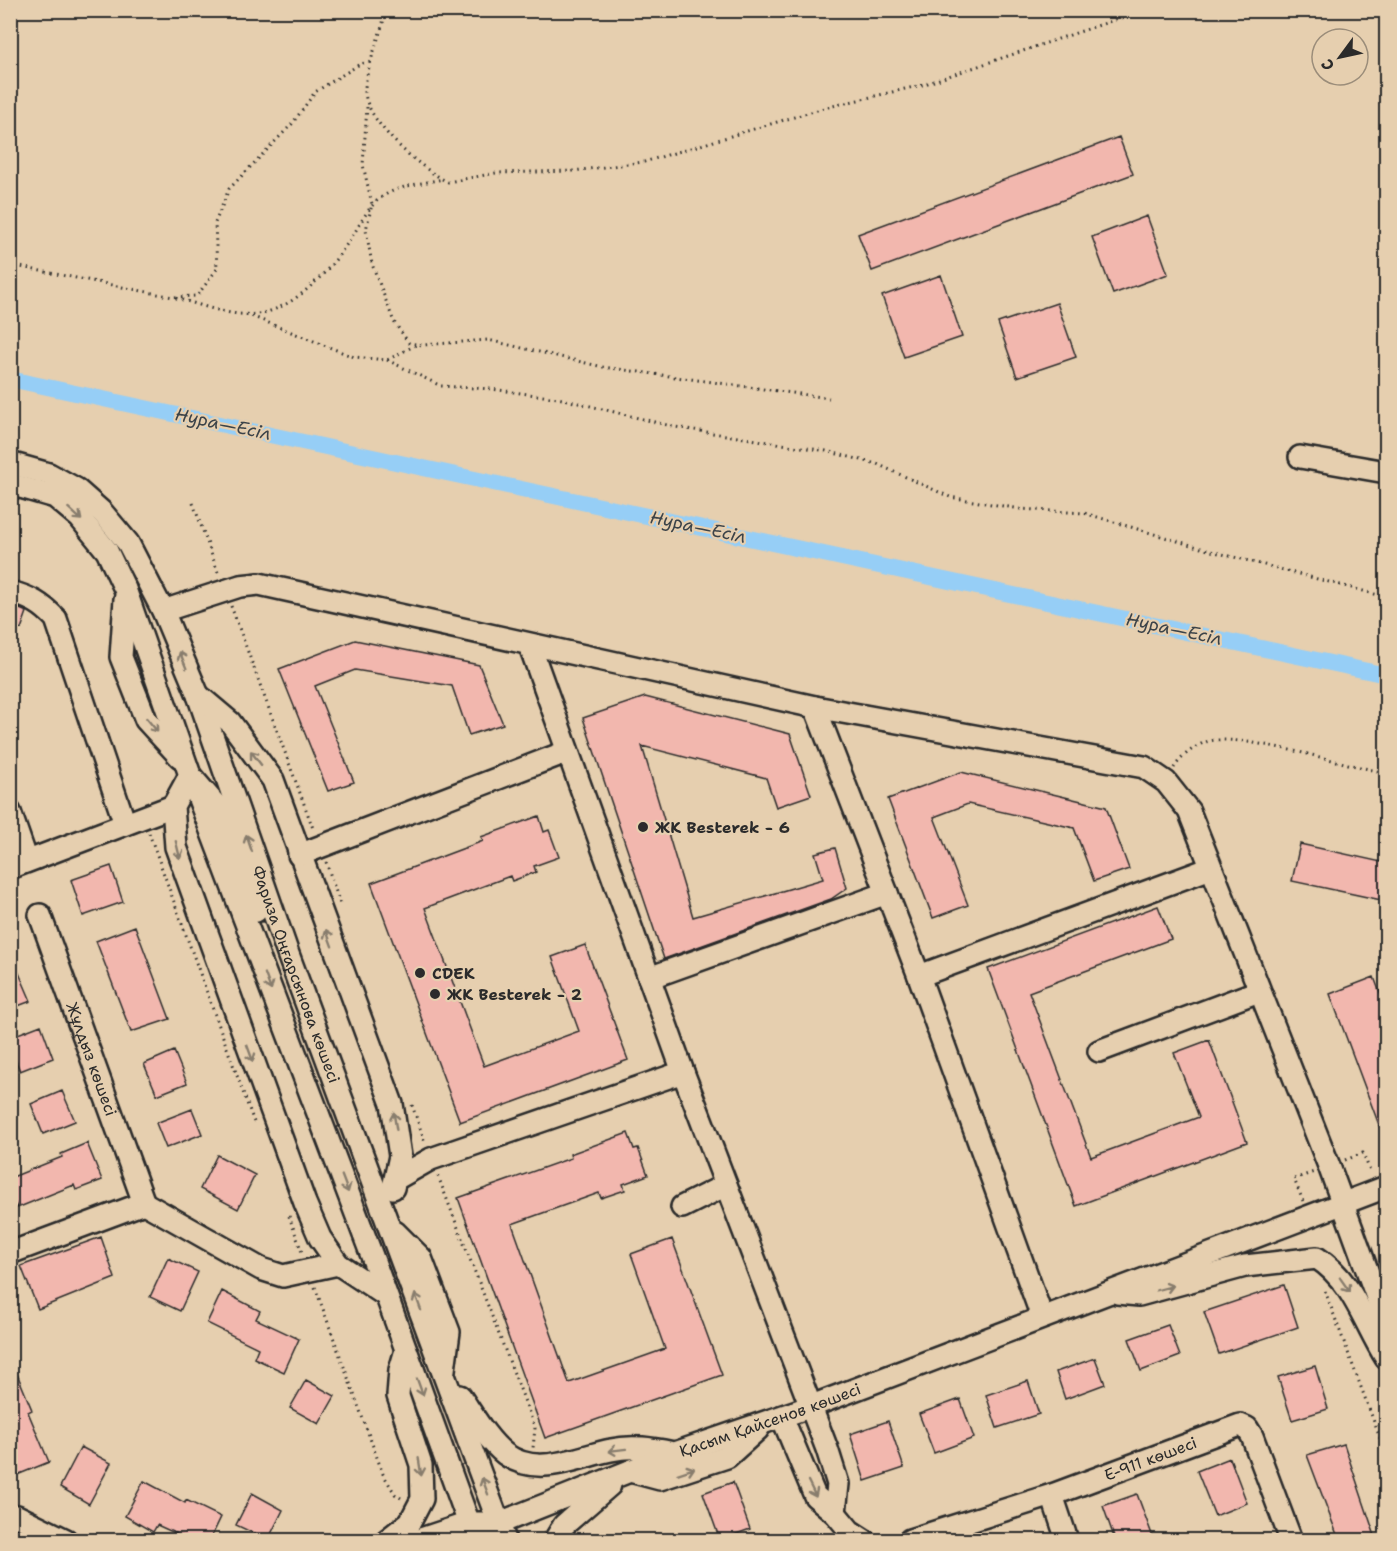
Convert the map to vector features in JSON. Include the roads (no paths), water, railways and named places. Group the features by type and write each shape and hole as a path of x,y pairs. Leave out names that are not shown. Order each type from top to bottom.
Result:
{"street":[{"path":"1300,457 1386,472"},
{"name":"Фариза Оңғарсынова көшесі","path":"14,463 49,474 76,489 102,512 128,543 163,611 198,695 288,954 501,1531"},
{"name":"Фариза Оңғарсынова көшесі","path":"17,485 55,497 80,518 106,551 125,589 188,769 286,1025 406,1350 470,1535"},
{"path":"163,611 240,586 259,584 530,646 815,707 1144,767 1166,782 1189,812 1342,1203 1386,1322"},
{"path":"10,592 30,597 46,608 56,620 125,824"},
{"path":"530,646 566,752 683,1072 809,1407 827,1449 838,1484 835,1514"},
{"path":"198,695 230,722 273,780 392,1104 400,1156 388,1221"},
{"path":"815,707 919,976 1042,1317"},
{"path":"299,855 566,752"},
{"path":"288,954 274,952 269,944 221,811 188,769 173,806 177,847 235,1014 305,1203 320,1238 339,1264 386,1296"},
{"path":"10,812 19,865 173,806"},
{"path":"919,976 1211,868"},
{"path":"649,978 887,893"},
{"name":"Жұлдыз көшесі","path":"40,915 144,1203"},
{"path":"1099,1051 1259,991"},
{"path":"286,1025 296,1025 305,1033 356,1171 388,1221"},
{"path":"396,1179 431,1159 683,1072"},
{"path":"1342,1203 1379,1181"},
{"path":"682,1208 726,1185"},
{"path":"10,1252 144,1203 261,1269 283,1276 339,1264"},
{"name":"Қасым Қайсенов көшесі","path":"418,1540 501,1531 627,1472 675,1453 775,1420 1342,1203"},
{"path":"1108,1292 1139,1295 1245,1266 1317,1258 1331,1267 1347,1285 1386,1358"},
{"path":"387,1540 410,1522 422,1499 421,1466 398,1396 400,1370 406,1350"},
{"path":"444,1373 504,1453 522,1463 540,1467 612,1449 641,1447 675,1453"},
{"path":"555,1540 564,1525 627,1472 660,1479 727,1457 775,1420 815,1496 850,1531 864,1540"},
{"name":"Е-911 көшесі","path":"910,1540 1052,1495 1234,1427 1247,1428 1252,1436 1291,1540"},
{"path":"1052,1495 1067,1540"},
{"path":"10,1517 17,1516 66,1540"}],"waterway":[{"name":"Нура—Есіл","path":"10,379 1386,675"}],"place":[{"name":"ЖК Besterek - 6","path":"643,827"},
{"name":"CDEK","path":"420,973"},
{"name":"ЖК Besterek - 2","path":"435,994"}]}
